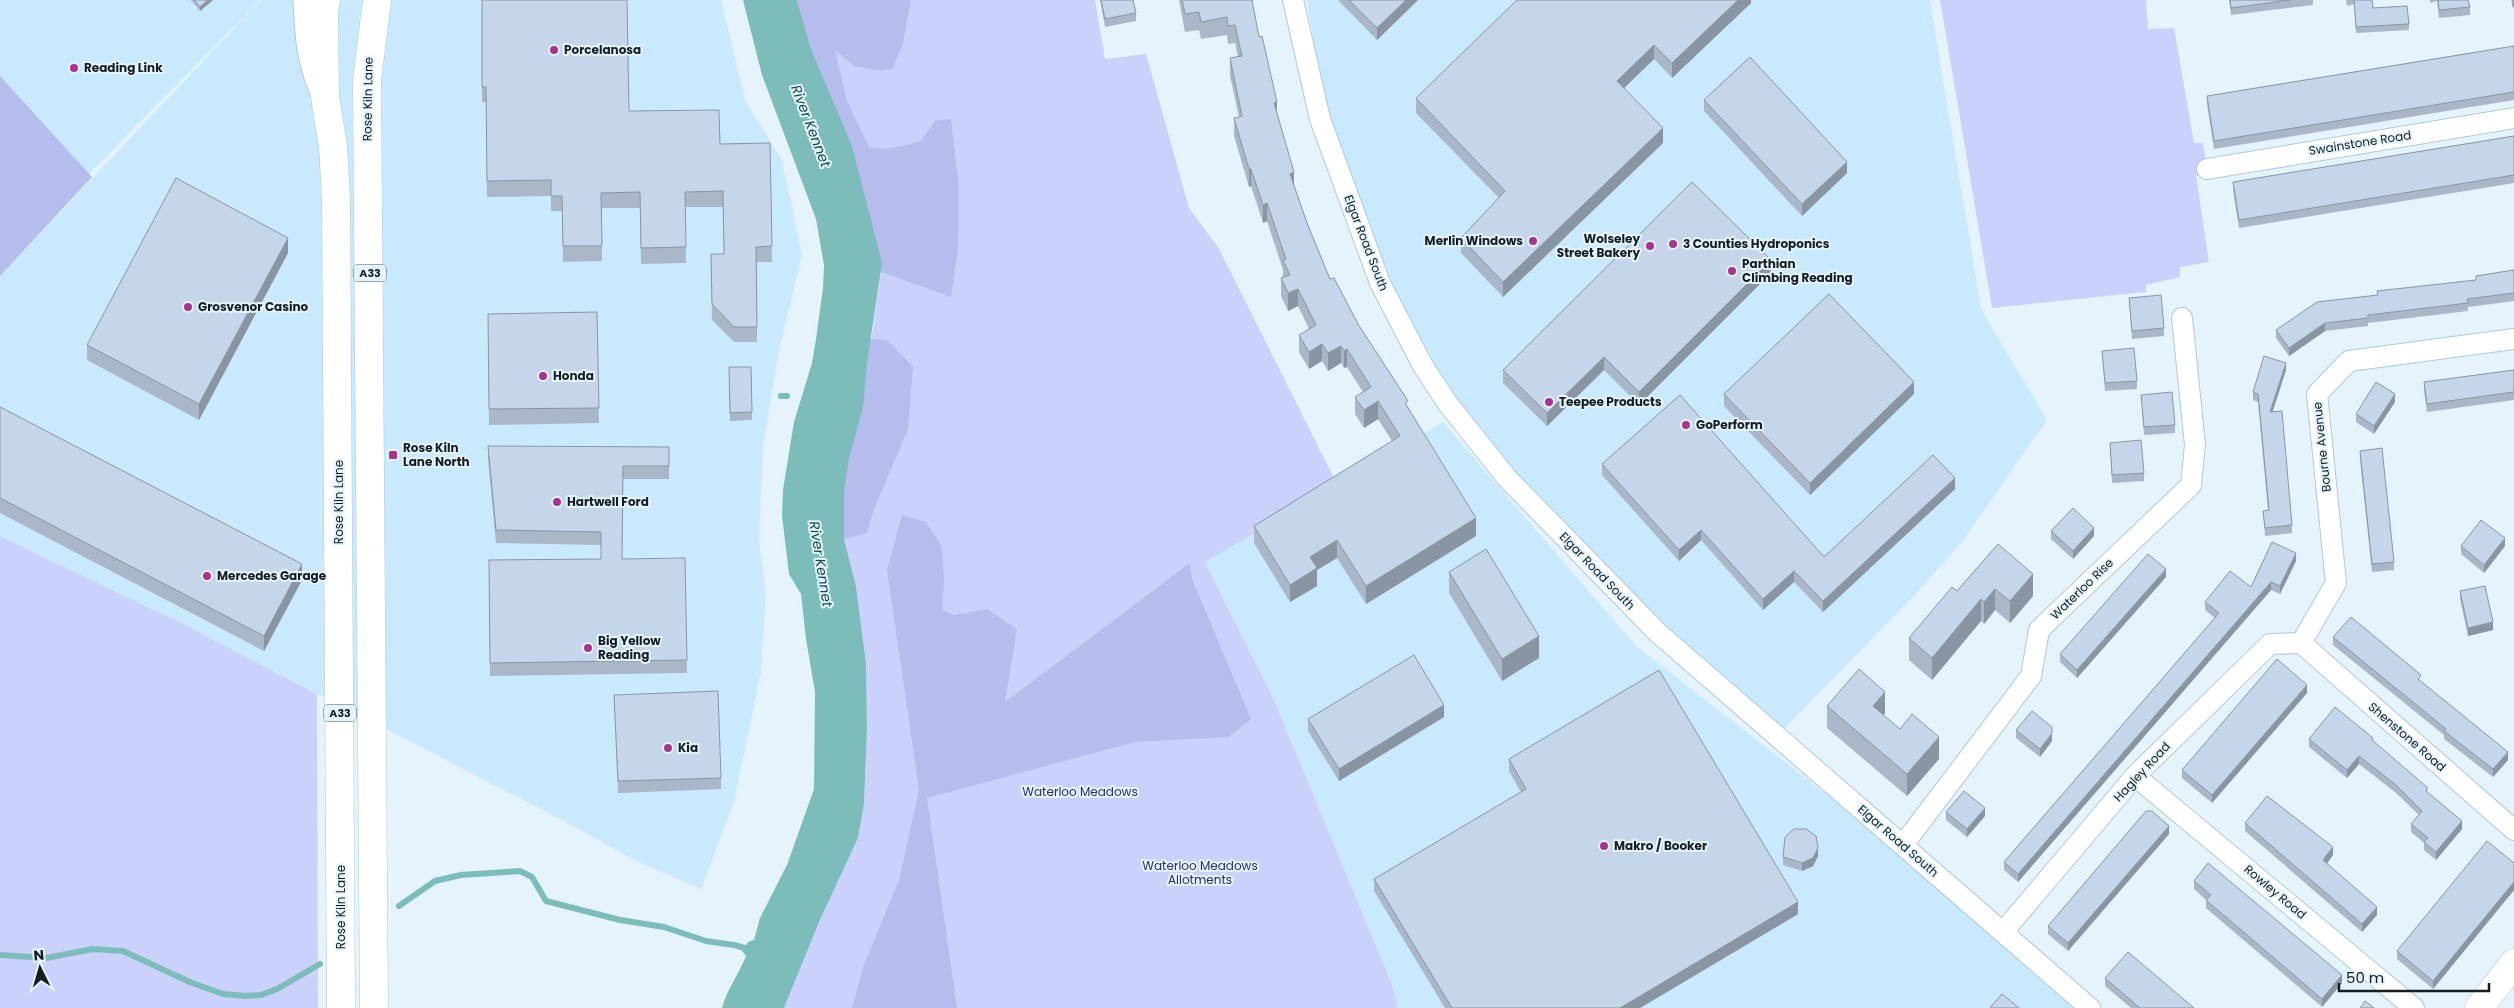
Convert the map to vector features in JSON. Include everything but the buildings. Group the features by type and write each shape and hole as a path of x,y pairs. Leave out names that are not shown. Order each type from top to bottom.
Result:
{"main road":[{"name":"A33","path":"325,97 324,18 326,0"},
{"name":"Rose Kiln Lane","path":"374,1008 367,80 377,0"},
{"name":"Rose Kiln Lane","path":"325,97 333,146 336,199 341,1008"},
{"path":"2479,1008 2514,963"}],"street":[{"name":"Rose Kiln Lane","path":"306,0 307,42 312,65 325,97"},
{"name":"Elgar Road South","path":"1292,0 1320,119 1380,284 1423,366 1448,404 1507,478 1657,632 2090,1008"},
{"name":"Swainstone Road","path":"2207,169 2514,118"},
{"name":"Waterloo Rise","path":"1903,845 2031,676 2039,630 2191,484 2196,444 2182,318"},
{"name":"Bourne Avenue","path":"2301,643 2336,583 2317,394 2349,361 2514,339"},
{"name":"Hagley Road","path":"2003,932 2136,776 2270,644 2301,643"},
{"name":"Shenstone Road","path":"2301,643 2514,830"},
{"name":"Rowley Road","path":"2136,776 2414,1008"}],"shaded area":[{"path":"0,0 260,0 84,179 0,80"},
{"path":"261,0 721,0 745,100 782,161 802,254 778,355 763,447 759,540 766,594 761,671 734,802 701,889 638,862 562,820 185,625 0,536 0,276"},
{"path":"797,0 911,0 903,43 893,68 881,71 854,66 835,50 847,101 869,147 889,148 921,141 935,121 951,119 959,188 958,249 951,297 873,269 805,47"},
{"path":"1307,0 1930,0 1981,309 2047,420 1961,543 1912,598 1783,730 1648,623 1502,471 1432,373 1339,195"},
{"path":"0,76 92,177 0,276"},
{"path":"864,338 887,340 913,367 908,429 873,512 867,533 844,539 838,454"},
{"path":"1443,422 1635,645 1898,850 2077,1008 1398,1008 1391,982 1274,700 1205,561"},
{"path":"902,515 926,522 942,547 944,581 942,610 954,615 987,609 1017,629 1005,702 1190,563 1192,579 1251,719 1229,737 1135,742 927,798 957,1008 852,1008 864,965 899,880 919,790 887,570"}],"green space":[{"name":"Waterloo Meadows","path":"797,0 1095,0 1105,59 1146,54 1189,208 1218,247 1337,484 1205,562 1274,700 1391,982 1398,1008 784,1008 819,922 858,838 864,804 867,729 866,663 856,586 844,539 882,263"},
{"path":"1940,0 2146,0 2148,29 2174,28 2194,143 2203,143 2208,174 2196,176 2209,262 2180,267 2180,277 2146,285 2146,292 1992,308"},
{"path":"0,536 185,625 317,694 318,1008 0,1008"}],"water":[{"name":"River Kennet","path":"743,0 797,0 810,47 852,146 882,263 867,363 863,407 849,458 844,491 844,539 856,586 866,663 867,729 864,804 858,838 819,922 784,1008 722,1008 746,956 742,951 748,942 754,940 760,918 787,865 814,789 815,692 801,594 789,574 782,516 783,490 794,422 812,363 823,288 824,265 816,219 762,75"}],"waterway":[{"path":"781,396 787,396"},
{"path":"399,906 435,881 461,875 520,871 532,877 546,901 620,920 664,927 706,941 752,950"},
{"path":"0,955 46,958 93,949 123,951 192,983 223,994 246,996 261,995 277,989 320,964"}],"place":[{"name":"Porcelanosa","path":"554,50"},
{"name":"Reading Link","path":"74,68"},
{"name":"Merlin Windows","path":"1533,241"},
{"name":"3 Counties Hydroponics","path":"1673,244"},
{"name":"Wolseley Street Bakery","path":"1650,246"},
{"name":"Parthian Climbing Reading","path":"1732,271"},
{"name":"Grosvenor Casino","path":"188,307"},
{"name":"Honda","path":"543,376"},
{"name":"Teepee Products","path":"1549,402"},
{"name":"GoPerform","path":"1686,425"},
{"name":"Rose Kiln Lane North","path":"393,455"},
{"name":"Hartwell Ford","path":"557,502"},
{"name":"Mercedes Garage","path":"207,576"},
{"name":"Big Yellow Reading","path":"588,648"},
{"name":"Kia","path":"668,748"},
{"name":"Makro / Booker","path":"1604,846"}],"park label":[{"name":"Waterloo Meadows Allotments","path":"1200,873"}]}
